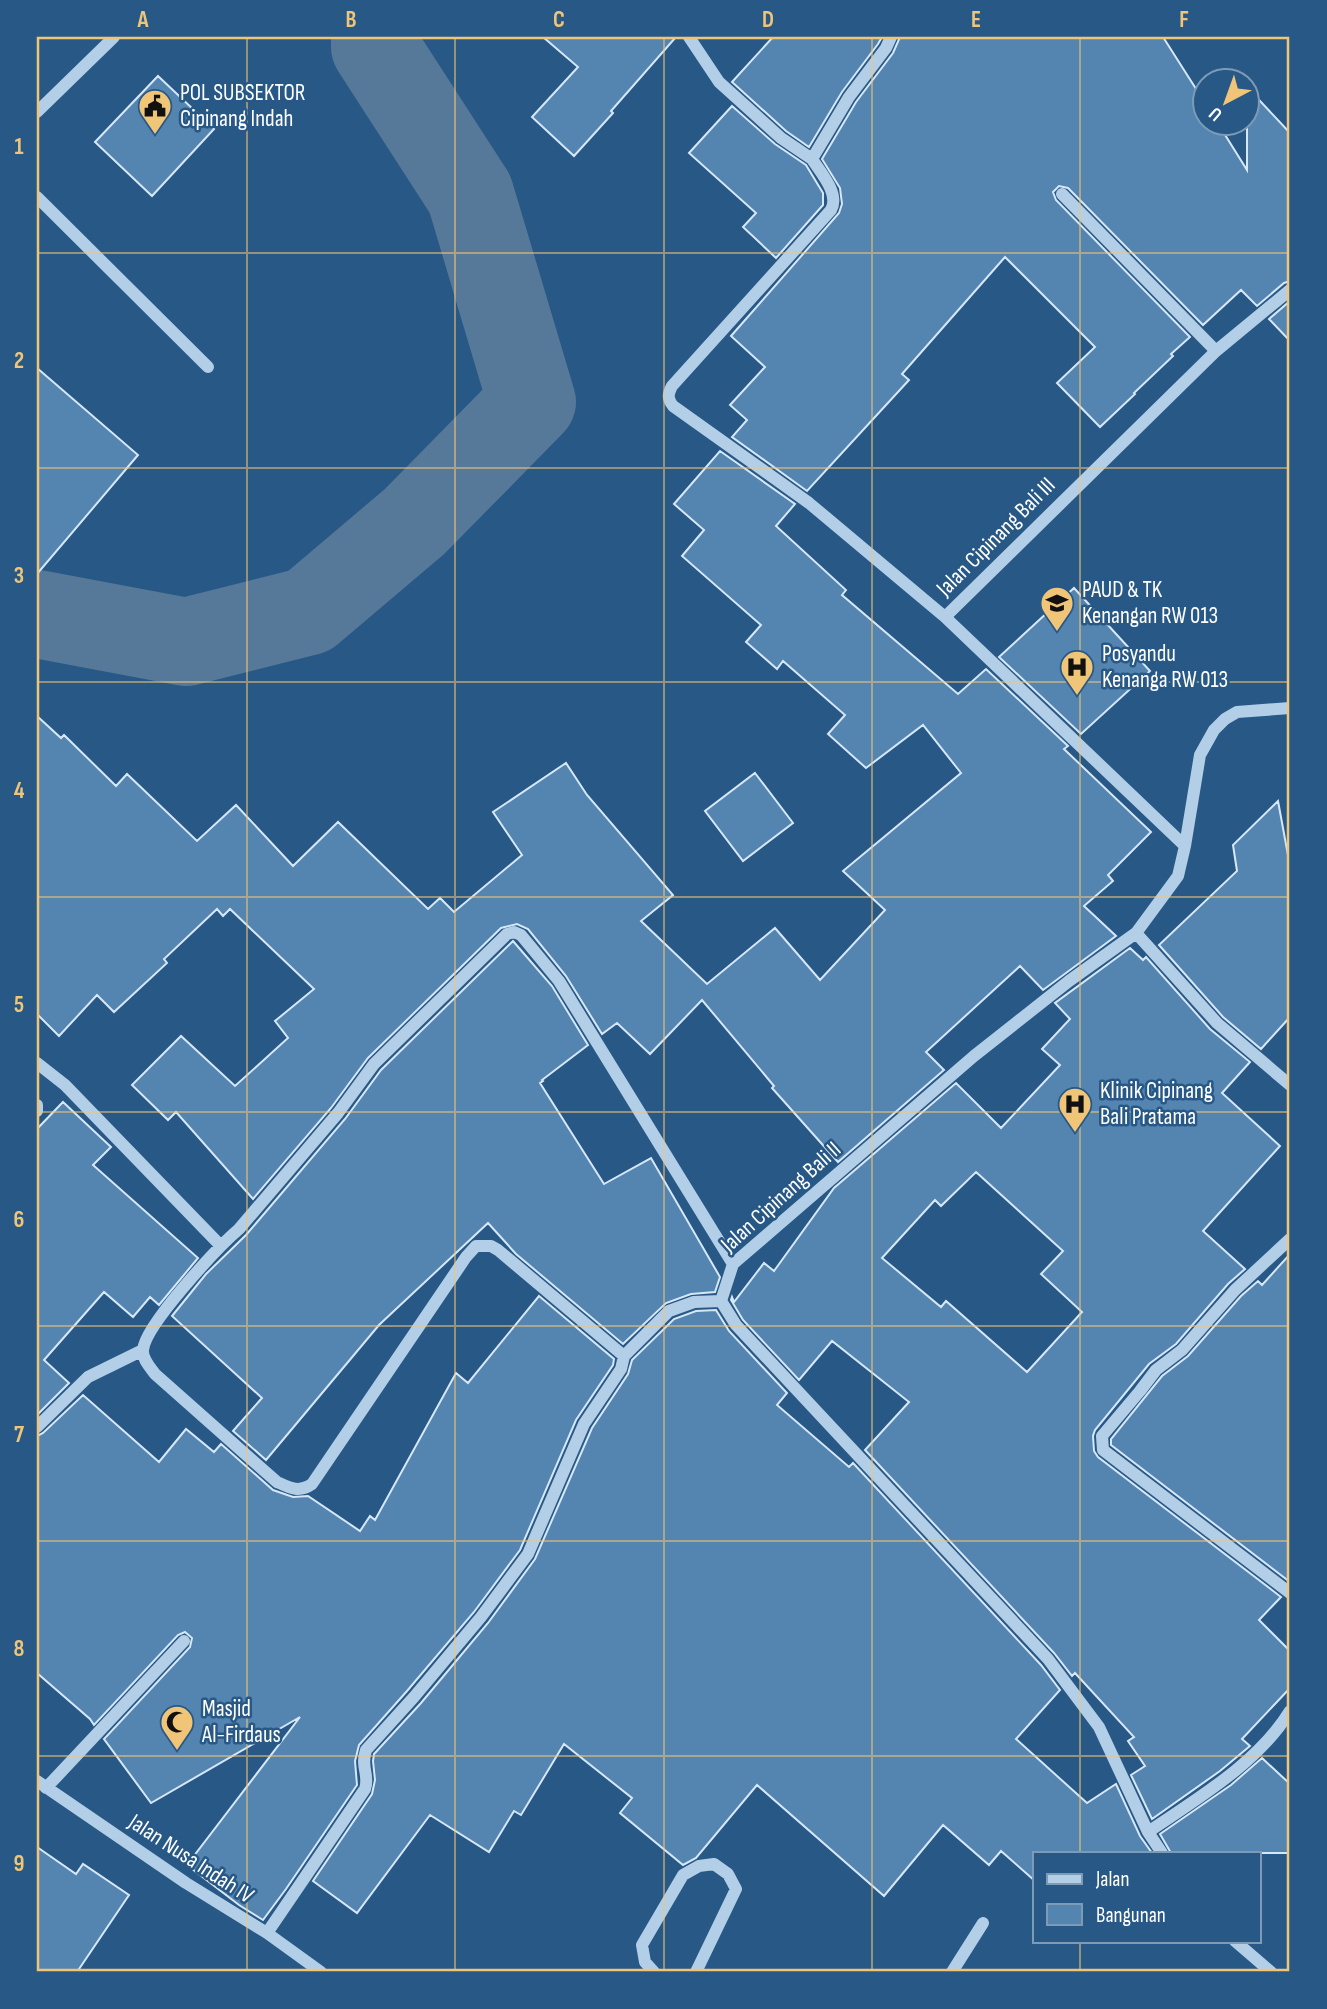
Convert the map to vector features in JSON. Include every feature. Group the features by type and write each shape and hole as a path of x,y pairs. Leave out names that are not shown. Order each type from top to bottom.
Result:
{"street":[{"path":"37,112 114,37"},
{"path":"689,37 719,82 781,138 813,159 833,194 834,204 672,386 668,394 669,401 809,503 945,617"},
{"path":"813,159 849,97 886,48 891,37"},
{"path":"1062,194 1216,351"},
{"path":"37,197 208,367"},
{"name":"Jalan Cipinang Bali III","path":"1185,846 945,617 1216,351 1290,290"},
{"name":"Jalan Cipinang Bali II","path":"721,1301 733,1264 974,1056 1069,981 1136,933 1178,876 1200,755 1214,730 1237,712 1290,708"},
{"path":"624,1356 498,1250 491,1246 476,1246 466,1256 312,1484 305,1489 294,1490 277,1482 155,1374 145,1362 143,1350 153,1325 220,1245 239,1229 338,1113 374,1064 508,934 514,932 521,935 559,981 733,1264"},
{"path":"1136,933 1217,1023 1290,1086"},
{"path":"37,1063 65,1085 220,1245"},
{"path":"37,1105 37,1111"},
{"path":"1290,1239 1236,1290 1182,1350 1156,1370 1102,1436 1103,1450 1290,1593"},
{"path":"267,1933 365,1789 367,1783 363,1760 366,1750 481,1617 528,1554 584,1424 621,1368 624,1356 669,1311 694,1302 721,1301 736,1325 1048,1659 1099,1727 1148,1832 1161,1852"},
{"path":"37,1427 88,1377 143,1350"},
{"path":"41,1784 184,1641"},
{"path":"1148,1832 1219,1784 1255,1752 1290,1710"},
{"name":"Jalan Nusa Indah IV","path":"41,1784 186,1883 267,1933 320,1972"},
{"path":"654,1972 645,1962 642,1945 683,1875 699,1866 714,1864 728,1874 736,1889 696,1972"},
{"path":"952,1972 983,1923"},
{"path":"1236,1942 1271,1972"}],"building":[{"path":"543,37 676,37 574,156 532,117 578,67"},
{"path":"773,37 882,37 842,92 809,147 786,131 732,82"},
{"path":"900,37 1163,37 1190,79 1190,136 1226,136 1247,170 1247,136 1260,136 1260,101 1290,133 1290,281 1257,306 1241,290 1203,325 1068,188 1059,186 1053,192 1056,200 1190,337 1100,427 1057,383 1095,347 1005,257 902,374 909,380 807,491 732,437 747,420 730,405 765,367 731,336 839,213 842,204 840,188 822,159 856,102 893,53"},
{"name":"POL SUBSEKTOR Cipinang Indah","path":"158,76 214,129 152,196 95,142"},
{"path":"732,106 775,144 806,165 823,193 823,205 776,258 743,227 756,213 689,153"},
{"path":"1290,301 1290,341 1269,319"},
{"path":"37,368 138,455 37,574"},
{"path":"720,451 795,504 776,526 846,590 842,595 958,694 986,669 1068,746 1064,749 1151,832 1108,875 1113,881 1084,906 1116,936 1043,990 1020,966 926,1052 944,1070 838,1162 772,1088 774,1086 702,1000 650,1054 617,1023 602,1034 566,976 528,929 517,924 501,928 368,1058 331,1108 253,1199 176,1112 168,1120 132,1085 181,1036 235,1086 288,1038 275,1021 314,989 230,909 223,916 217,909 164,959 167,963 114,1012 97,995 59,1036 37,1014 37,716 61,738 64,735 116,786 127,774 197,841 236,805 293,866 338,822 428,909 440,898 454,912 522,855 493,812 566,763 587,795 673,895 641,921 707,984 775,928 820,980 885,910 843,871 961,773 923,725 866,768 828,734 845,715 783,661 777,669 746,642 761,625 682,556 704,530 674,504"},
{"path":"1074,588 1150,671 1081,734 999,657"},
{"path":"755,773 793,823 743,861 705,811"},
{"path":"1278,801 1290,866 1290,1017 1261,1049 1223,1017 1159,945 1237,871 1233,845"},
{"path":"513,941 552,986 588,1045 540,1083 604,1184 651,1158 720,1277 715,1292 691,1294 666,1303 623,1344 516,1254 488,1223 379,1325 266,1460 233,1431 262,1398 172,1316 206,1274 246,1235 345,1119 381,1070"},
{"path":"1130,948 1143,960 1146,957 1210,1029 1250,1062 1222,1093 1280,1146 1203,1231 1245,1269 1228,1284 1176,1344 1149,1364 1095,1430 1093,1436 1094,1451 1098,1457 1281,1597 1259,1620 1290,1651 1290,1688 1242,1739 1250,1746 1220,1771 1152,1819 1131,1775 1145,1766 1128,1741 1134,1737 1075,1673 1072,1676 1054,1653 865,1450 909,1402 832,1341 799,1380 743,1320 731,1300 732,1297 734,1302 764,1263 774,1271 834,1188 956,1083 1001,1128 1060,1065 1042,1049 1070,1019 1055,1003","holes":["976,1172 1063,1251 1041,1274 1082,1312 1027,1372 946,1301 941,1307 882,1258 935,1200 941,1206"]},
{"path":"63,1102 111,1147 93,1165 198,1258 159,1305 150,1297 133,1317 104,1292 44,1360 69,1383 37,1415 37,1129"},
{"path":"1290,1254 1290,1582 1111,1445 1111,1439 1162,1376 1188,1356 1241,1296 1258,1281 1262,1285"},
{"path":"539,1296 614,1359 613,1365 576,1420 520,1550 474,1612 359,1745 355,1761 357,1785 263,1920 187,1865 300,1717 151,1803 104,1739 190,1647 192,1638 185,1632 178,1635 94,1725 37,1673 37,1436 83,1395 159,1462 186,1429 214,1452 221,1444 273,1490 293,1497 308,1496 360,1531 370,1516 375,1520 456,1373 468,1383"},
{"path":"716,1310 729,1331 787,1393 777,1405 849,1467 853,1463 1041,1665 1060,1690 1016,1739 1087,1803 1116,1784 1140,1836 1151,1852 1033,1852 1033,1879 1001,1851 989,1865 943,1825 884,1896 757,1785 696,1858 683,1865 620,1813 632,1798 564,1744 521,1815 514,1811 489,1852 430,1815 357,1913 313,1881 372,1794 375,1780 374,1754 488,1623 535,1559 592,1428 628,1374 632,1360 674,1319 696,1311"},
{"path":"1262,1758 1290,1784 1290,1853 1170,1852 1160,1834 1231,1785"},
{"path":"37,1847 76,1874 83,1864 129,1895 77,1972 37,1972"}],"waterway":[{"path":"37,614 186,642 309,611 414,522 532,402 470,194 375,47 375,37"}],"place":[{"name":"POL SUBSEKTOR Cipinang Indah","path":"155,136"},
{"name":"PAUD & TK Kenangan RW 013","path":"1057,633"},
{"name":"Posyandu Kenanga RW 013","path":"1077,697"},
{"name":"Klinik Cipinang Bali Pratama","path":"1075,1134"},
{"name":"Masjid Al-Firdaus","path":"177,1752"}]}
